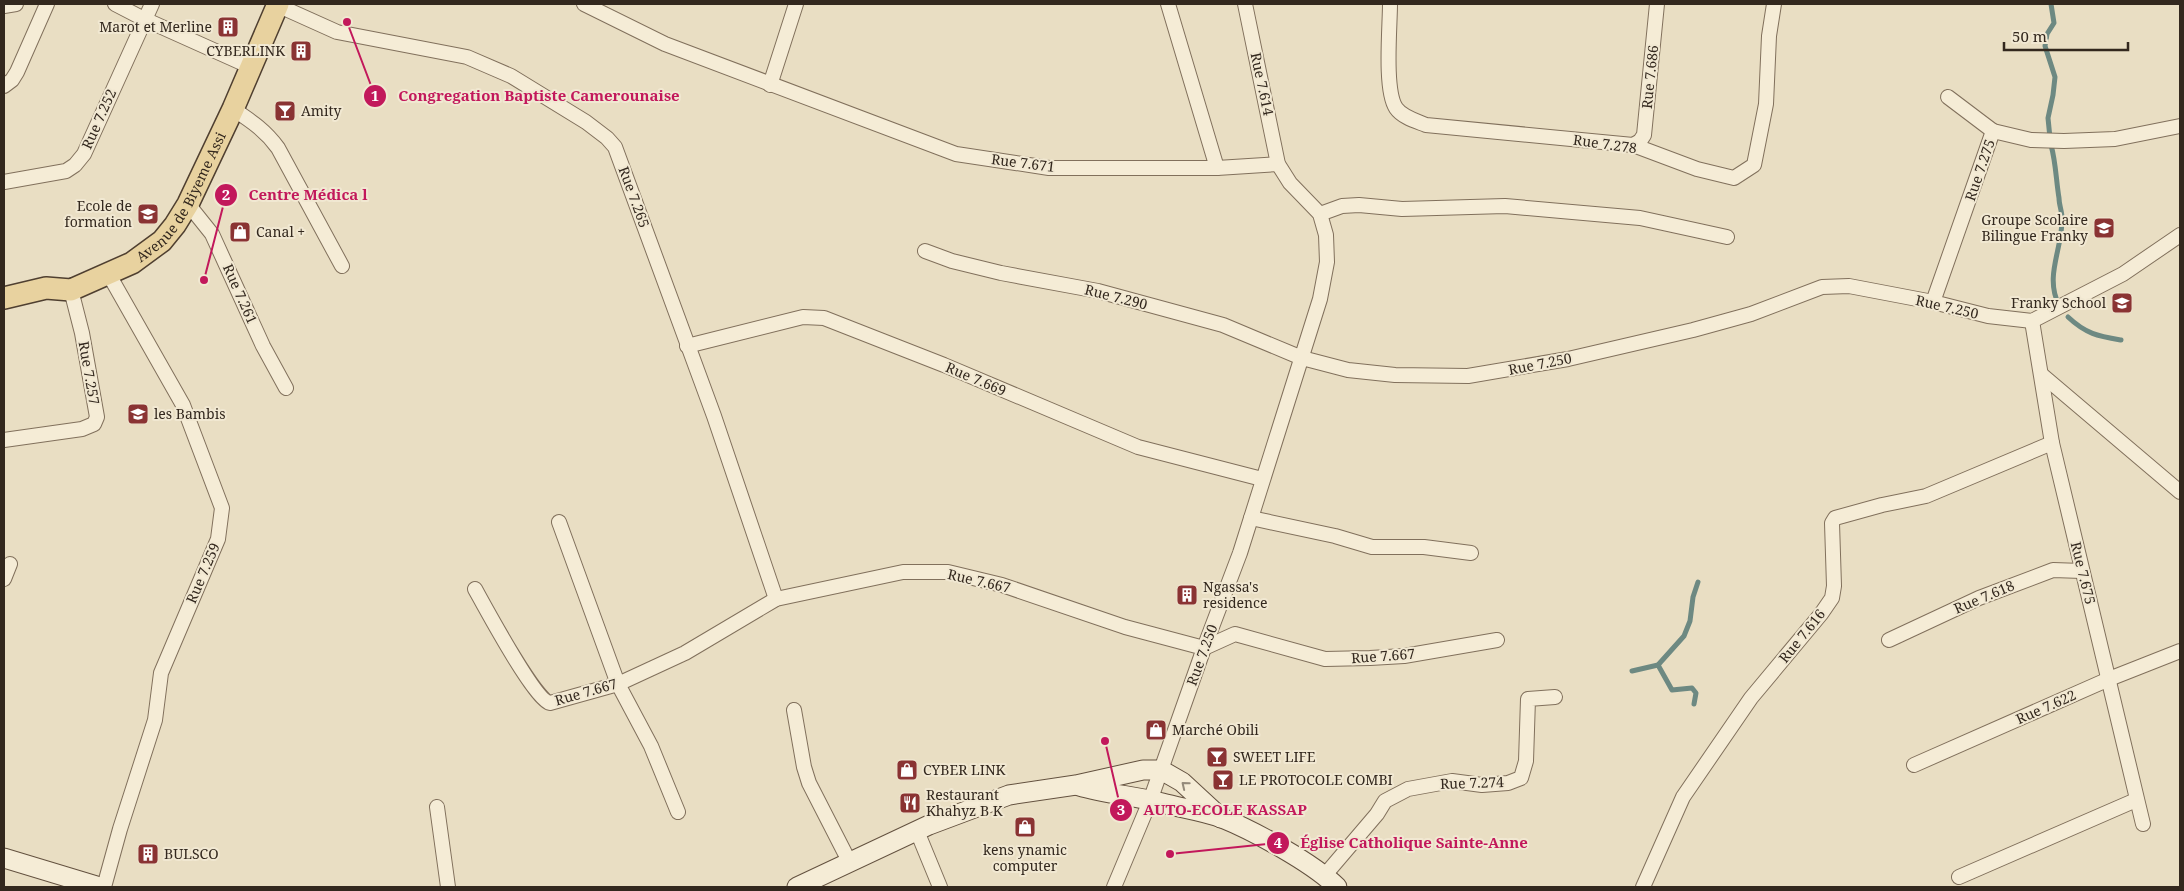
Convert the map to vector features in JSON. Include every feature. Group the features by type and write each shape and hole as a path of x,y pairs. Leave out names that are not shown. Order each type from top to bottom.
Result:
{"main road":[{"name":"Avenue de Biyeme Assi","path":"4,298 46,288 71,290 132,263 162,241 188,204 233,109 278,5"},
{"path":"797,887 957,813 1009,794 1076,785 1143,770 1161,770 1182,782 1221,818"},
{"path":"1076,785 1095,791 1150,801 1221,818 1255,834 1331,881"},
{"path":"4,858 100,887"}],"street":[{"path":"4,6 16,4"},
{"path":"4,86 12,80 17,72 47,4"},
{"path":"115,4 251,67"},
{"name":"Rue 7.252","path":"4,182 66,171 75,165 84,154 152,4"},
{"name":"Rue 7.671","path":"584,4 665,44 956,154 1049,168 1217,168 1278,164"},
{"path":"770,85 796,4"},
{"path":"1168,4 1217,168"},
{"name":"Rue 7.614","path":"1245,4 1278,164"},
{"name":"Rue 7.278","path":"1390,4 1389,92 1396,109 1409,119 1426,125 1633,145 1697,169 1734,178 1754,165 1766,104 1769,36 1774,4"},
{"name":"Rue 7.686","path":"1633,145 1640,141 1644,135 1657,4"},
{"name":"Rue 7.265","path":"278,5 337,32 467,57 511,76 596,129 615,148 714,416 776,599"},
{"path":"1948,98 1994,131"},
{"path":"233,109 258,125 278,148 342,266"},
{"name":"Rue 7.275","path":"1933,302 1994,131 2031,140 2064,141 2115,139 2180,126"},
{"path":"1278,164 1290,183 1320,214 1326,235 1327,262 1320,299 1302,358"},
{"name":"Rue 7.261","path":"188,204 212,234 263,346 286,388"},
{"path":"1320,214 1342,206 1359,205 1402,208 1505,206 1640,218 1727,237"},
{"path":"2032,321 2124,274 2180,235"},
{"name":"Rue 7.290","path":"925,251 952,262 1098,291 1223,325 1302,358"},
{"name":"Rue 7.259","path":"104,887 120,829 156,720 161,673 218,539 222,508 183,405 108,273"},
{"name":"Rue 7.250","path":"1114,887 1150,801 1240,553 1302,358 1348,370 1395,376 1468,376 1568,359 1693,330 1751,314 1822,287 1849,286 1933,302 1988,316 2032,321"},
{"name":"Rue 7.257","path":"4,440 82,429 94,424 97,417 82,333 71,290"},
{"name":"Rue 7.669","path":"687,346 803,317 824,318 944,365 1138,447 1262,479"},
{"name":"Rue 7.675","path":"2032,321 2052,443 2143,824"},
{"path":"2042,375 2180,492"},
{"name":"Rue 7.616","path":"1643,887 1682,797 1751,698 1821,614 1832,598 1834,586 1832,523 1834,518 1926,496 2052,443"},
{"path":"1251,518 1335,536 1372,547 1424,547 1471,553"},
{"path":"559,522 618,684 650,746 678,812"},
{"path":"4,579 10,564"},
{"name":"Rue 7.618","path":"1889,640 1979,598 2053,570 2082,571"},
{"name":"Rue 7.667","path":"475,589 520,665 546,702 554,702 618,684 685,653 776,599 903,572 948,572 1002,585 1125,627 1204,648 1235,634 1324,659 1370,658 1404,656 1497,640"},
{"name":"Rue 7.622","path":"1914,765 2109,679 2180,651"},
{"name":"Rue 7.274","path":"1331,881 1385,801 1408,789 1452,781 1482,785 1508,783 1521,778 1526,761 1528,699 1555,697"},
{"path":"794,710 804,767 809,783 850,863"},
{"path":"1959,876 2136,800"},
{"path":"437,807 448,887"},
{"path":"917,831 940,887"}],"waterway":[{"path":"2050,138 2048,118 2055,77 2045,46 2047,34 2054,23 2051,4"},
{"path":"2051,145 2062,215 2062,229 2053,283 2059,305"},
{"path":"2068,317 2093,333 2121,340"},
{"path":"1632,671 1658,665 1684,636 1690,621 1693,597 1698,582"},
{"path":"1658,665 1672,690 1692,688 1696,693 1694,704"}],"place":[{"name":"Congregation Baptiste Camerounaise","path":"347,22"},
{"name":"Marot et Merline","path":"228,27"},
{"name":"CYBERLINK","path":"301,51"},
{"name":"Amity","path":"285,111"},
{"name":"Ecole de formation","path":"148,214"},
{"name":"Groupe Scolaire Bilingue Franky","path":"2104,228"},
{"name":"Canal +","path":"240,232"},
{"name":"Centre Médica l","path":"204,280"},
{"name":"Franky School","path":"2122,303"},
{"name":"les Bambis","path":"138,414"},
{"name":"Ngassa's residence","path":"1187,595"},
{"name":"Marché Obili","path":"1156,730"},
{"name":"AUTO-ECOLE KASSAP","path":"1105,741"},
{"name":"SWEET LIFE","path":"1217,757"},
{"name":"CYBER LINK","path":"907,770"},
{"name":"LE PROTOCOLE COMBI","path":"1223,780"},
{"name":"Restaurant Khahyz B K","path":"910,803"},
{"name":"kens ynamic computer","path":"1025,827"},
{"name":"BULSCO","path":"148,854"},
{"name":"Église Catholique Sainte-Anne","path":"1170,854"}]}
